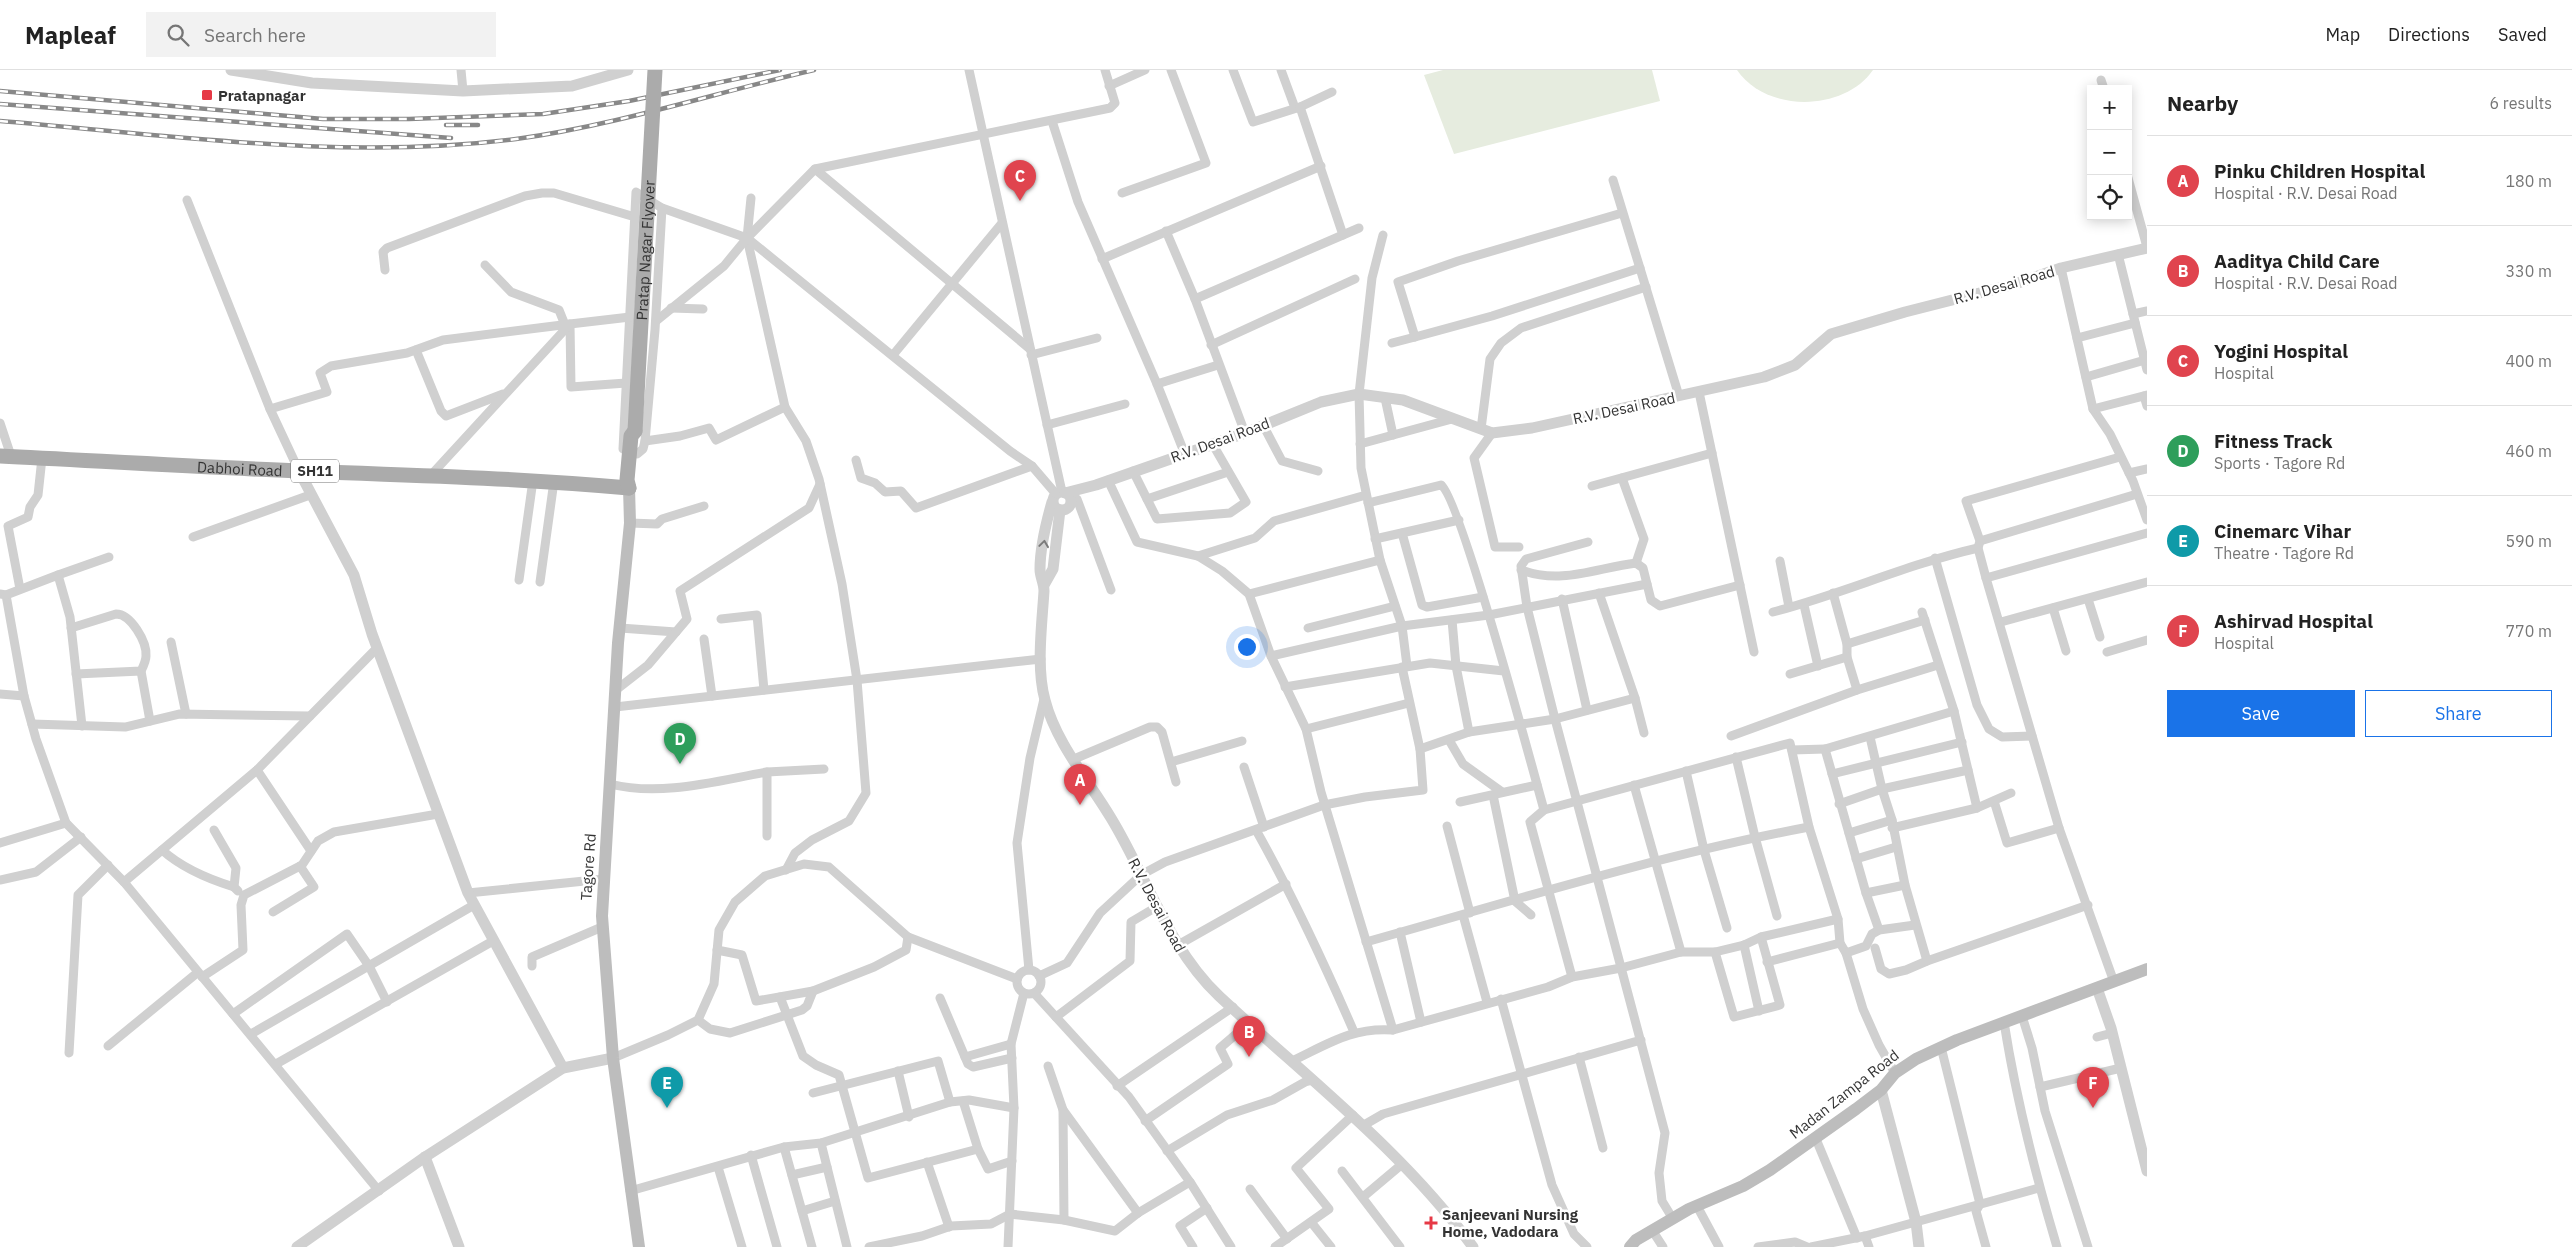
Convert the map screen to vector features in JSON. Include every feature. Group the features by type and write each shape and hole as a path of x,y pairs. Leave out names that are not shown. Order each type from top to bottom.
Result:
{"main road":[{"name":"Pratap Nagar Flyover","path":"629,488 633,483 636,446 655,70"},
{"name":"Dabhoi Road","path":"5,456 299,471 432,474 554,481 629,488"},
{"name":"Tagore Rd","path":"629,488 630,523 614,707 602,927 613,1058 639,1247"},
{"name":"Madan Zampa Road","path":"1630,1247 1636,1240 1652,1230 1697,1206 1743,1186 1816,1139 1881,1090 1896,1073 1916,1059 2004,1022 2147,969"}],"street":[{"path":"231,70 312,84 463,91 572,86 628,70"},
{"path":"461,70 463,91"},
{"path":"969,70 1063,499"},
{"path":"656,321 724,266 747,238 815,169 1110,108 1115,103 1104,70"},
{"path":"1109,86 1144,70"},
{"path":"1122,193 1206,163 1171,70"},
{"path":"1233,70 1253,122 1297,107 1332,92"},
{"path":"1281,70 1321,166 1343,235"},
{"path":"1052,121 1078,202 1157,384 1184,452"},
{"path":"1102,259 1321,166"},
{"path":"815,169 953,283 1031,352"},
{"path":"1613,180 1679,396"},
{"path":"785,407 716,440 709,428 623,449 636,192 662,208 747,238 1010,451 1032,466 1063,499 1111,590"},
{"path":"386,270 383,252 387,248 525,196 554,193 634,217"},
{"path":"2132,193 2147,247"},
{"path":"751,198 747,238 785,407 806,441 820,484 842,584 857,680 866,793 849,821 812,840 795,853 786,870"},
{"path":"187,200 270,409 310,495 354,575 377,648 468,893 563,1068"},
{"path":"636,446 656,321 662,208"},
{"path":"1415,337 1398,282 1458,261 1622,213"},
{"path":"892,355 1002,223"},
{"path":"1195,299 1359,228"},
{"path":"1166,231 1195,299 1218,365 1245,432"},
{"path":"1039,976 1067,963 1100,913 1142,875 1165,862 1324,805 1365,797 1423,790 1420,749 1409,703 1402,626 1380,560 1361,468 1359,394 1372,278 1383,235"},
{"name":"R.V. Desai Road","path":"1473,1247 1455,1223 1401,1165 1379,1138 1233,1007 1218,996 1184,956 1113,820 1057,730 1044,699 1041,659 1044,585 1040,570 1047,519 1063,499 1108,480 1245,432 1321,402 1359,394 1402,400 1486,431 1532,428 1778,374 1795,365 1831,334 1905,312 2015,284 2061,268 2147,247"},
{"path":"2118,254 2147,370"},
{"path":"485,265 511,292 559,310 568,325 571,387 626,383"},
{"path":"1392,343 1492,316 1640,268"},
{"path":"2061,268 2093,409 2110,434 2129,473 2147,520"},
{"path":"1211,345 1355,279"},
{"path":"1519,547 1495,547 1474,458 1486,431 1490,358 1512,334 1521,328 1646,287"},
{"path":"671,308 703,309"},
{"path":"2077,338 2134,319 2147,311"},
{"path":"270,409 326,392 320,373 331,366 416,350 443,340 630,317"},
{"path":"432,474 568,325"},
{"path":"1031,352 1097,338"},
{"path":"416,350 441,411 446,416 507,392"},
{"path":"2086,376 2144,360"},
{"path":"1157,384 1218,365"},
{"path":"1699,392 1754,652"},
{"path":"2093,409 2146,395 2147,406"},
{"path":"1385,398 1394,435"},
{"path":"1047,425 1125,404"},
{"path":"1360,444 1452,419"},
{"path":"0,423 5,456"},
{"path":"1263,425 1282,461 1318,471"},
{"path":"1133,471 1157,519 1230,513 1246,502 1212,444"},
{"path":"1592,486 1712,453"},
{"path":"2114,982 2059,828 2001,622 1986,578 1979,544 1966,501 2120,457"},
{"path":"20,589 8,526 28,517 30,507 38,496 42,458"},
{"path":"856,460 861,478 875,482 885,492 901,492 916,508 1032,466"},
{"path":"2129,473 2147,469"},
{"path":"1147,500 1228,472"},
{"path":"1622,478 1644,539 1636,563"},
{"path":"519,580 533,480"},
{"path":"1108,480 1136,542 1198,556 1222,571 1249,594 1271,656 1306,729 1324,805 1393,1030"},
{"path":"540,582 554,481"},
{"path":"616,690 648,665 687,619 680,591 809,508 820,484"},
{"path":"1198,556 1255,538 1274,521 1367,499 1441,485 1446,489 1460,520 1544,810"},
{"path":"1772,612 1804,605 1833,593 1935,558 2137,494"},
{"path":"193,537 310,495"},
{"path":"630,523 657,524 662,519 704,506"},
{"path":"1375,540 1460,520"},
{"path":"1402,533 1422,605 1428,607 1483,596"},
{"path":"1986,578 2147,533"},
{"path":"1588,542 1526,559 1522,563 1521,570 1555,719 1665,1133 1659,1173 1662,1201 1673,1219"},
{"path":"109,557 3,594 24,696 36,739 66,822 124,882 379,1191"},
{"path":"1935,558 1977,705 1989,730 2002,737 2032,736"},
{"path":"1249,594 1380,560"},
{"path":"1780,561 1789,607"},
{"path":"1521,570 1537,576 1556,578 1636,563 1643,568 1651,600 1660,606 1740,585"},
{"path":"58,575 72,628 82,726"},
{"path":"2001,622 2147,582"},
{"path":"1271,656 1402,626 1489,615 1562,599 1647,584"},
{"path":"1599,593 1635,698 1644,733"},
{"path":"1833,593 1847,644 1847,658 1857,690"},
{"path":"2088,598 2100,637"},
{"path":"1562,599 1587,710"},
{"path":"1804,605 1818,666"},
{"path":"1308,628 1395,606"},
{"path":"2053,608 2066,651"},
{"path":"72,628 116,614 126,617 140,635 146,656 141,671 150,721"},
{"path":"721,619 756,615 764,690"},
{"path":"1847,644 1924,616 1954,711 1977,808"},
{"path":"1452,620 1456,666 1469,732"},
{"path":"620,628 676,632"},
{"path":"704,639 712,696"},
{"path":"2107,652 2147,640"},
{"path":"171,642 186,714"},
{"path":"124,882 257,770 377,648"},
{"path":"1790,674 1847,658"},
{"path":"614,707 1041,659"},
{"path":"1285,688 1430,663 1504,671"},
{"path":"1731,736 1857,690 1938,665"},
{"path":"76,674 141,671"},
{"path":"0,694 24,696"},
{"path":"1420,749 1469,732 1520,726 1555,719 1635,698"},
{"path":"1029,970 1017,843 1030,758 1044,699"},
{"path":"1306,729 1409,703"},
{"path":"1792,750 1825,749 1954,711"},
{"path":"32,724 125,727 186,714 310,716"},
{"path":"1074,759 1154,727 1162,732 1176,782"},
{"path":"1870,737 1915,925 1927,961"},
{"path":"1449,740 1462,764 1502,792"},
{"path":"1171,762 1242,741"},
{"path":"1832,774 1962,742"},
{"path":"1572,977 1530,822 1544,810 1790,743 1810,827 1838,920 1840,943 1846,952 1863,1010 1879,1045 1896,1073"},
{"path":"1825,749 1839,804 1879,930"},
{"path":"1736,758 1777,916"},
{"path":"1244,767 1260,828 1322,957 1354,1032"},
{"path":"610,784 634,790 664,788 767,772 824,769"},
{"path":"257,770 311,851"},
{"path":"1839,804 1882,789 1968,770"},
{"path":"1686,771 1704,850 1727,928"},
{"path":"767,772 767,836"},
{"path":"1460,802 1537,785"},
{"path":"1634,785 1654,863 1681,952"},
{"path":"1849,833 1977,808 2010,793"},
{"path":"1493,795 1515,900 1531,915"},
{"path":"1994,801 2007,843 2059,828"},
{"path":"108,1046 200,975 243,950 241,906 244,895 300,866 318,841 334,832 438,814"},
{"path":"0,843 66,822"},
{"path":"1447,826 1488,1002"},
{"path":"1366,942 1704,850 1755,837 1810,827"},
{"path":"214,830 236,868 234,887"},
{"path":"0,880 36,872 81,837"},
{"path":"1856,859 1896,847"},
{"path":"162,850 175,862 191,868 207,879 234,887 244,895"},
{"path":"297,1247 426,1157 563,1068 613,1058 698,1020 714,984 719,930 735,902 765,876 804,864 829,867 908,937 1017,979"},
{"path":"69,1053 78,894 108,865"},
{"path":"273,912 314,887 300,866"},
{"path":"468,893 604,879"},
{"path":"1178,945 1286,884"},
{"path":"1866,893 1905,884"},
{"path":"250,1034 474,905"},
{"path":"1875,948 1882,969 1889,974 1906,970 2088,905"},
{"path":"1056,1017 1130,961 1131,922 1158,906"},
{"path":"1292,1061 1354,1032 1372,1028 1393,1030 1488,1002 1548,987 1572,977 1621,968 1681,952 1716,952 1744,945 1760,937 1838,920"},
{"path":"1846,952 1869,944 1872,934 1879,930 1915,925"},
{"path":"532,966 532,958 602,927"},
{"path":"1400,932 1421,1022"},
{"path":"233,1014 346,934 369,966 387,1002"},
{"path":"717,950 742,955 756,1001 813,991 874,967 906,950 908,937"},
{"path":"1716,952 1734,1017 1780,1005 1760,937"},
{"path":"276,1064 493,942"},
{"path":"1767,962 1840,943"},
{"path":"1744,945 1760,1011"},
{"path":"1029,970 1039,976 1040,988 1034,993 1024,993 1017,986 1017,979 1022,972 1029,970"},
{"path":"2097,988 2112,1033 2147,1171"},
{"path":"698,1020 710,1028 730,1033 802,1010 807,1006 813,991"},
{"path":"1008,1247 1014,1108 1011,1044 1024,993"},
{"path":"1034,993 1129,1097 1190,1182 1231,1247"},
{"path":"780,997 803,1056 816,1065 839,1075 868,1178 978,1149"},
{"path":"940,998 968,1064 972,1067 1012,1058"},
{"path":"1501,999 1552,1185 1574,1234 1586,1247"},
{"path":"1117,1086 1233,1007"},
{"path":"2022,1016 2045,1110 2088,1247"},
{"path":"1145,1121 1228,1064 1220,1048 1249,1022"},
{"path":"2004,1022 2012,1076 2039,1188 2057,1247"},
{"path":"2097,1037 2112,1033"},
{"path":"1364,1125 1383,1114 1640,1040"},
{"path":"965,1057 1011,1044"},
{"path":"1941,1048 1980,1204 1976,1211 1986,1247"},
{"path":"1579,1057 1602,1148"},
{"path":"813,1093 938,1061 950,1102"},
{"path":"1048,1066 1063,1110 1138,1213"},
{"path":"2040,1087 2121,1068"},
{"path":"898,1071 909,1117"},
{"path":"1167,1150 1226,1115 1273,1100 1314,1080"},
{"path":"1881,1090 1916,1222 1920,1247"},
{"path":"630,1191 718,1167 784,1146 821,1143 909,1117 950,1102 962,1101 1014,1108"},
{"path":"962,1101 978,1149 988,1169 1012,1160"},
{"path":"1063,1110 1064,1220"},
{"path":"1275,1247 1329,1209 1296,1168 1353,1116"},
{"path":"1816,1139 1861,1237 1869,1247"},
{"path":"821,1143 847,1247"},
{"path":"784,1146 812,1247"},
{"path":"751,1155 777,1247"},
{"path":"426,1157 458,1247"},
{"path":"927,1162 949,1227"},
{"path":"1363,1197 1401,1165"},
{"path":"718,1167 742,1247"},
{"path":"792,1175 827,1167"},
{"path":"1342,1171 1400,1247"},
{"path":"869,1247 922,1236 949,1227 991,1224 1010,1214 1064,1220 1116,1231 1138,1213 1190,1182"},
{"path":"1811,1247 1861,1237 2039,1188"},
{"path":"1250,1189 1288,1239"},
{"path":"802,1211 835,1201"},
{"path":"1697,1206 1719,1247"},
{"path":"1193,1247 1180,1226 1207,1208"},
{"path":"1311,1222 1328,1240 1331,1247"},
{"path":"1652,1230 1663,1247"},
{"path":"922,1236 924,1247"},
{"path":"1758,1247 1795,1242 1807,1247"}],"shaded area":[{"path":"1443,70 1652,70 1660,101 1454,154 1424,75"},
{"path":"1737,70 1873,70 1860,84 1844,94 1825,100 1805,102 1785,100 1766,94 1750,84"}],"railway":[{"path":"0,91 323,119 409,119 543,114 629,101 780,70"},
{"path":"0,121 258,144 322,147 451,145 516,139 592,126 814,70"},
{"path":"0,104 451,138"},
{"path":"446,125 478,125"}],"place":[{"name":"Pratapnagar","path":"207,95"},
{"name":"Yogini Hospital","path":"1020,201"},
{"name":"Fitness Track","path":"680,764"},
{"name":"Pinku Children Hospital","path":"1080,805"},
{"name":"Aaditya Child Care","path":"1249,1057"},
{"name":"Cinemarc Vihar","path":"667,1108"},
{"name":"Ashirvad Hospital","path":"2093,1108"},
{"name":"Sanjeevani Nursing Home, Vadodara","path":"1431,1223"}]}
